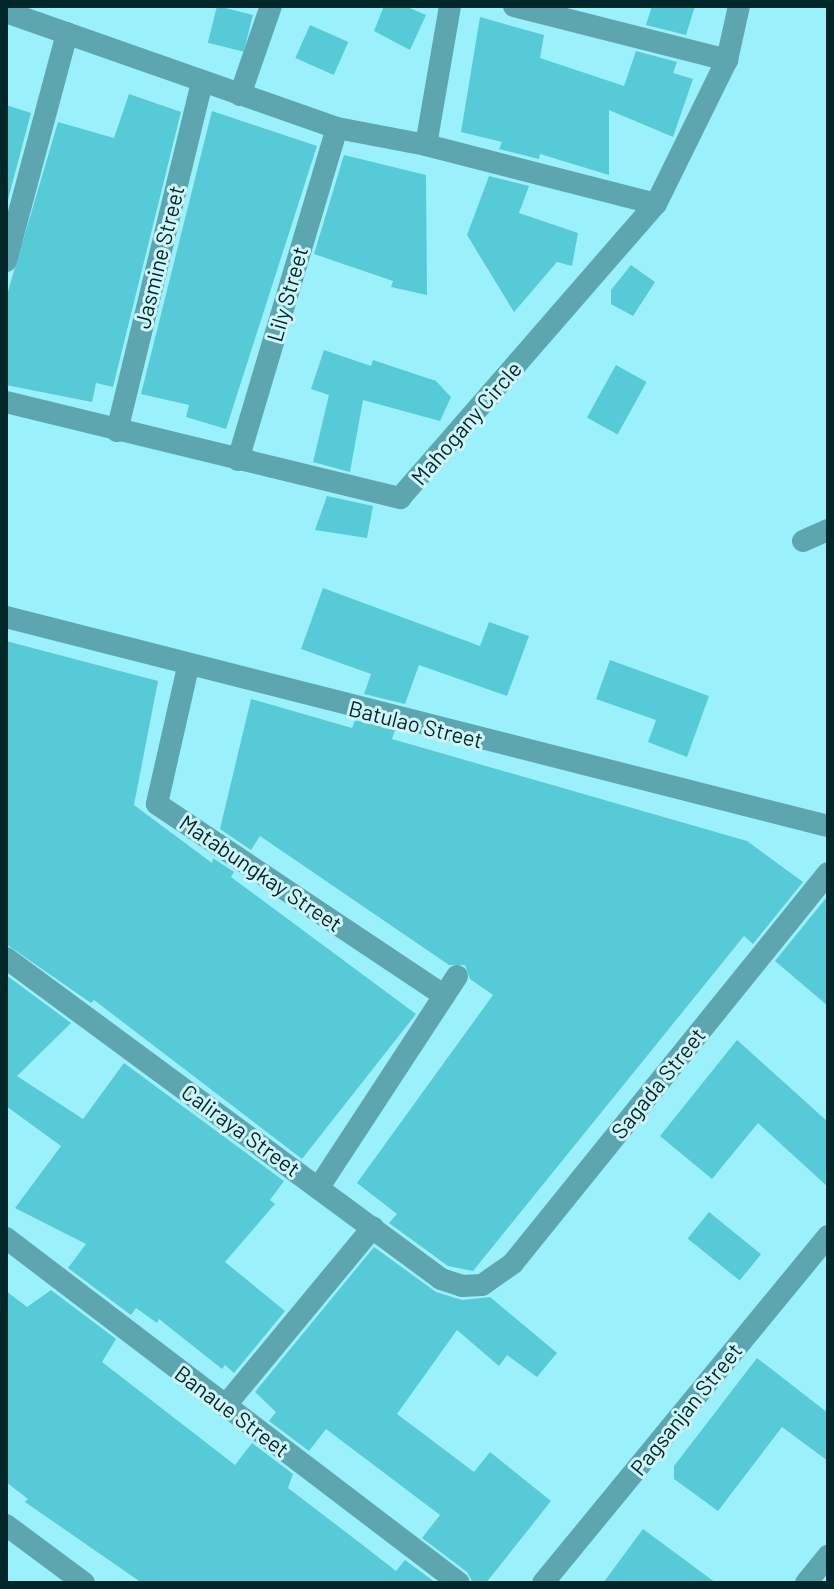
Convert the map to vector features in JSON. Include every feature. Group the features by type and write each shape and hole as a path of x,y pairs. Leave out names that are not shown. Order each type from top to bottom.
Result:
{"street":[{"path":"240,95 271,6"},
{"path":"426,145 450,6"},
{"path":"514,6 727,60"},
{"name":"Mahogany Circle","path":"6,402 400,498 656,204 727,60 739,6"},
{"path":"6,12 337,128 426,145 656,204"},
{"path":"6,261 67,33"},
{"name":"Jasmine Street","path":"117,431 202,83"},
{"name":"Lily Street","path":"238,460 337,128"},
{"path":"803,541 828,530"},
{"name":"Batulao Street","path":"6,617 188,667 828,826"},
{"name":"Matabungkay Street","path":"188,667 157,804 442,994"},
{"name":"Sagada Street","path":"482,1285 513,1263 828,873"},
{"name":"Caliraya Street","path":"6,958 441,1279 462,1286 482,1285"},
{"path":"319,1187 442,994 457,976"},
{"path":"225,1406 373,1227"},
{"name":"Pagsanjan Street","path":"543,1583 828,1236"},
{"name":"Banaue Street","path":"6,1238 459,1583"},
{"path":"6,1525 84,1583"},
{"path":"806,1583 828,1556"}],"building":[{"path":"217,6 253,15 244,52 208,43"},
{"path":"384,6 405,6 426,15 410,50 374,31"},
{"path":"652,6 695,6 686,35 646,25"},
{"path":"480,17 544,35 540,58 624,86 636,51 677,62 673,73 693,79 673,137 609,110 609,175 540,154 539,159 499,149 502,142 461,132"},
{"path":"310,25 348,42 334,75 295,58"},
{"path":"129,94 181,112 113,387 96,383 92,402 6,385 6,298 58,122 114,138"},
{"path":"6,105 31,113 6,207"},
{"path":"212,111 317,146 226,429 186,417 189,405 141,394"},
{"path":"344,155 426,175 427,295 391,287 393,281 314,254"},
{"path":"489,176 529,186 519,213 578,233 572,266 557,262 514,312 467,235"},
{"path":"631,265 655,282 633,316 611,304 611,290"},
{"path":"324,350 371,366 373,360 436,381 451,397 440,421 363,400 350,472 313,462 329,395 311,389"},
{"path":"616,365 647,382 618,434 587,417"},
{"path":"327,496 373,506 367,538 315,530"},
{"path":"323,588 480,646 489,622 529,636 507,696 419,665 405,704 364,694 371,674 301,649"},
{"path":"6,641 158,681 134,805 212,863 213,858 234,872 231,877 416,1014 302,1159 94,1000 91,1003 6,944"},
{"path":"610,660 709,696 687,757 648,742 656,720 596,699"},
{"path":"251,699 352,728 355,720 395,730 392,739 747,841 803,882 753,944 744,936 473,1271 448,1266 389,1223 397,1214 357,1183 493,995 470,979 465,965 449,965 260,836 251,850 220,829"},
{"path":"826,898 828,900 828,1006 775,961"},
{"path":"6,975 71,1023 17,1076 83,1119 124,1063 284,1181 270,1200 275,1204 225,1262 285,1311 234,1373 225,1365 222,1369 159,1319 157,1323 136,1308 131,1315 68,1268 86,1244 15,1208 61,1146 6,1106"},
{"path":"737,1040 828,1122 828,1187 758,1123 712,1179 660,1136"},
{"path":"709,1212 761,1254 740,1281 688,1238"},
{"path":"374,1247 436,1292 462,1300 490,1297 557,1353 537,1377 507,1355 499,1366 457,1330 397,1414 474,1472 490,1452 551,1501 486,1583 473,1583 467,1572 422,1538 440,1515 326,1429 309,1451 269,1421 276,1412 255,1392"},
{"path":"51,1290 116,1339 102,1362 235,1465 252,1443 293,1474 288,1488 396,1571 405,1560 436,1583 142,1583 25,1502 28,1499 6,1482 6,1291 27,1307"},
{"path":"757,1358 828,1413 828,1461 782,1427 718,1511 674,1479 674,1466"},
{"path":"643,1529 716,1583 603,1583"}]}
